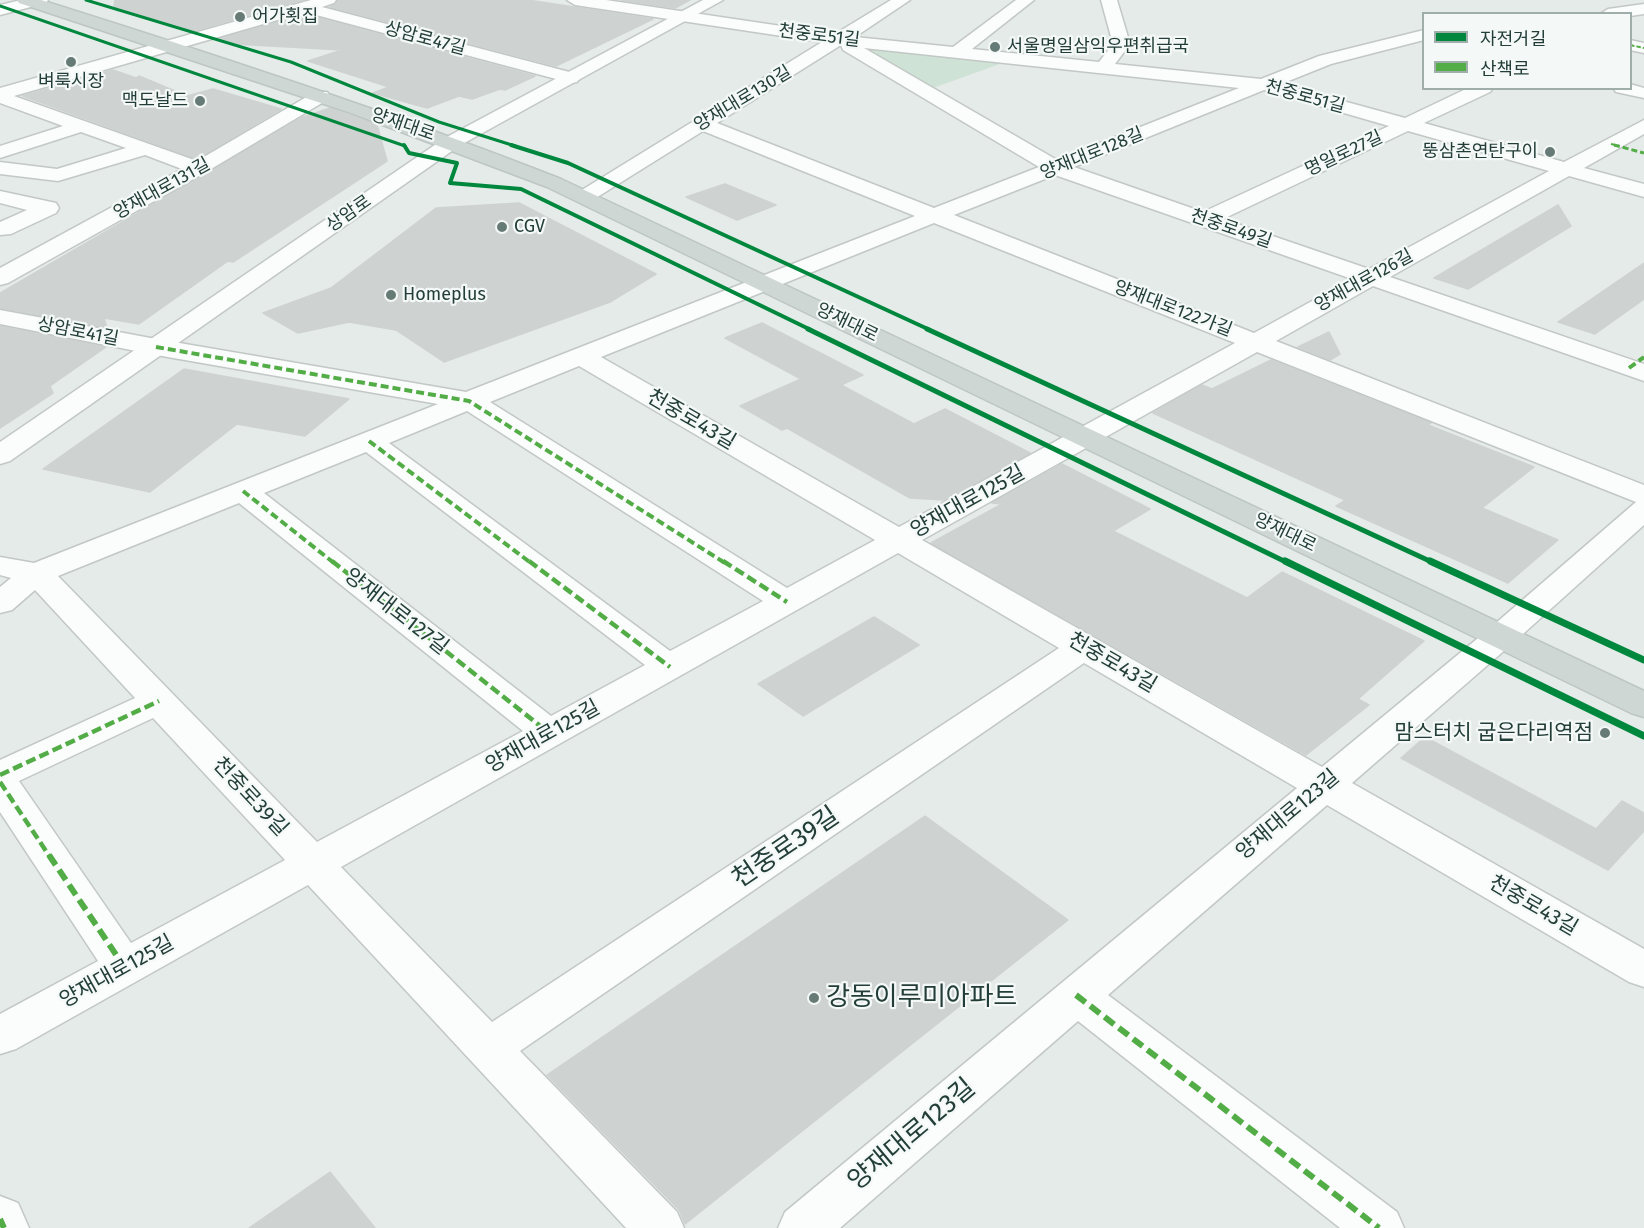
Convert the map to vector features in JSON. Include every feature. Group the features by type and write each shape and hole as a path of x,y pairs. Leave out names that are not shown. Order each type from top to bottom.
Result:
{"main road":[{"name":"양재대로","path":"32,1 321,96 452,142 584,197 1644,705"}],"street":[{"name":"상암로47길","path":"280,0 571,78"},
{"path":"0,95 328,0"},
{"name":"천중로51길","path":"575,0 840,40 1265,85 1644,190"},
{"name":"상암로","path":"0,455 452,142 715,0"},
{"name":"양재대로130길","path":"584,197 902,0"},
{"path":"957,52 1026,0"},
{"path":"1104,68 1122,44 1109,0"},
{"path":"0,10 32,1"},
{"path":"1622,12 1644,9"},
{"name":"양재대로128길","path":"764,283 1325,60 1422,35"},
{"path":"1404,39 1422,43"},
{"name":"천중로49길","path":"840,40 1056,168 1371,278 1639,366"},
{"name":"명일로27길","path":"1203,220 1480,90"},
{"path":"0,95 199,168"},
{"name":"양재대로131길","path":"0,278 199,168 321,96"},
{"name":"양재대로122가길","path":"702,124 1644,495"},
{"path":"0,152 82,126"},
{"name":"양재대로126길","path":"1085,438 1644,126"},
{"path":"1611,144 1644,153"},
{"path":"0,168 58,175 145,149"},
{"path":"0,198 48,208 2,229"},
{"path":"2,229 62,244"},
{"path":"0,603 19,570 243,491 764,283"},
{"name":"상암로41길","path":"0,317 156,347 469,401"},
{"name":"천중로43길","path":"580,356 1644,970"},
{"path":"469,401 787,602"},
{"name":"양재대로125길","path":"0,1036 1085,438"},
{"path":"369,441 670,667"},
{"name":"양재대로127길","path":"243,491 549,733"},
{"name":"양재대로123길","path":"803,1228 1501,636 1644,509"},
{"name":"천중로39길","path":"19,570 159,701 659,1228"},
{"name":"천중로39길","path":"489,1048 1084,647"},
{"path":"0,775 159,701"},
{"path":"0,782 125,968"},
{"path":"1076,995 1379,1228"},
{"path":"0,1219 4,1228"}],"green space":[{"path":"856,45 1008,61 933,88"}],"building":[{"path":"115,0 303,0 193,31 114,6"},
{"path":"338,0 528,0 653,19 556,66 330,7"},
{"path":"621,0 690,0 675,8"},
{"path":"305,14 535,76 505,90 500,89 472,99 459,96 427,108 373,93 389,87 308,61 342,50 234,44 219,39"},
{"path":"113,70 136,78 139,76 187,96 213,89 281,109 197,159 23,96"},
{"path":"330,108 377,125 387,161 233,262 228,261 139,324 104,318 107,328 0,308 0,293 303,117"},
{"path":"725,184 776,205 737,220 686,197"},
{"path":"519,203 656,274 610,302 444,362 396,330 349,322 298,333 263,313 331,288 436,208"},
{"path":"1558,205 1571,226 1468,289 1434,278"},
{"path":"1644,263 1644,299 1595,334 1558,322"},
{"path":"762,323 863,375 841,385 914,424 945,409 1030,453 944,500 910,498 787,428 782,430 740,406 801,379 725,338"},
{"path":"0,326 106,347 50,386 53,393 0,428"},
{"path":"1329,332 1340,354 1330,360 1298,347"},
{"path":"1271,360 1431,423 1428,425 1534,467 1482,508 1558,540 1508,583 1336,506 1345,500 1153,413 1202,385 1212,389"},
{"path":"184,369 349,399 305,436 237,424 150,492 43,469"},
{"path":"1062,464 1150,509 1113,531 1247,598 1282,572 1424,641 1358,699 1369,705 1306,755 931,543 1002,504 992,503"},
{"path":"874,617 919,645 803,716 758,684"},
{"path":"1425,737 1596,829 1622,801 1644,813 1644,831 1608,870 1401,758"},
{"name":"강동이루미아파트","path":"925,816 1068,920 685,1224 679,1210 547,1075"},
{"path":"330,1172 375,1228 249,1228"}],"marked path":[{"path":"1632,45 1644,48"},
{"path":"1611,144 1644,153"},
{"path":"156,347 469,401 787,602"},
{"path":"1629,368 1644,357"},
{"path":"369,441 670,667"},
{"path":"243,491 549,733"},
{"path":"0,775 159,701"},
{"path":"0,782 125,968"},
{"path":"1076,995 1379,1228"},
{"path":"0,1219 4,1228"}],"cycle path":[{"path":"86,0 291,62 439,122 568,163 1644,660"},
{"path":"0,6 404,144 409,153 457,163 450,183 521,189 1644,736"}],"place":[{"name":"어가횟집","path":"240,17"},
{"name":"서울명일삼익우편취급국","path":"995,47"},
{"name":"벼룩시장","path":"71,62"},
{"name":"맥도날드","path":"200,101"},
{"name":"뚱삼촌연탄구이","path":"1550,152"},
{"name":"CGV","path":"502,227"},
{"name":"Homeplus","path":"391,295"},
{"name":"맘스터치 굽은다리역점","path":"1605,733"},
{"name":"강동이루미아파트","path":"814,998"}]}
